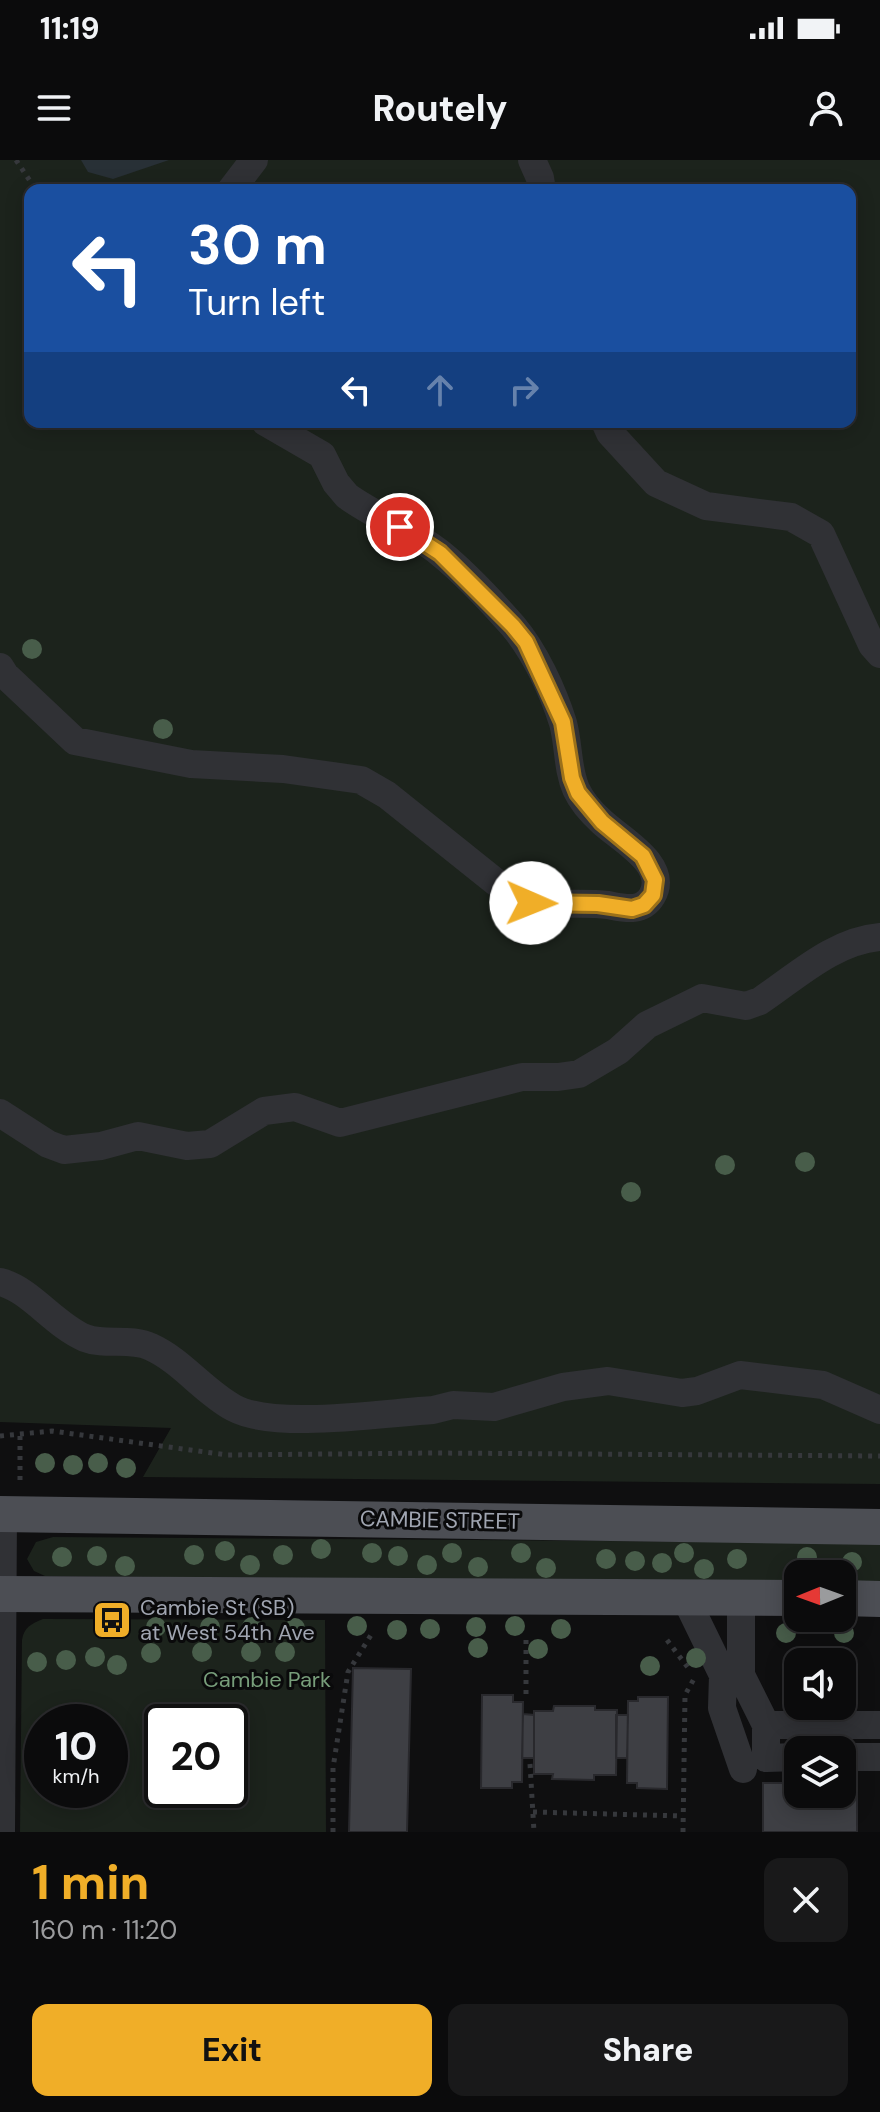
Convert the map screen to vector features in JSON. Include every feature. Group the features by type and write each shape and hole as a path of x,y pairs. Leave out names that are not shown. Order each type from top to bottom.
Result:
{"main road":[{"name":"CAMBIE STREET","path":"7,1504 880,1527"},
{"path":"1,1594 784,1598"},
{"path":"856,1598 880,1599"}],"street":[{"path":"236,184 254,160"},
{"path":"532,160 540,184"},
{"path":"0,667 75,741 191,764 283,769 361,780 387,795 512,895 531,903 598,904 632,909 644,905 653,895 655,880 650,866 643,856 602,822 578,793 572,778 563,722 520,634 440,553 347,496 336,483 322,455 275,428"},
{"path":"608,428 656,483 706,506 791,517 821,534 872,645 880,654"},
{"path":"0,1113 48,1144 64,1150 101,1146 138,1136 187,1146 210,1144 264,1111 295,1107 340,1123 522,1077 579,1074 618,1051 647,1025 702,998 746,1006 760,1001 837,949 863,938 880,937"},
{"path":"0,1282 11,1284 61,1325 88,1340 151,1347 232,1408 253,1416 281,1420 433,1410 453,1405 494,1407 563,1387 608,1381 682,1393 697,1391 740,1375 823,1385 880,1410"},
{"path":"1,1832 1,1594 7,1504"},
{"path":"685,1597 766,1725 766,1758 784,1757"},
{"path":"734,1754 722,1708 732,1675 741,1598"},
{"path":"766,1725 880,1725"},
{"path":"856,1757 880,1757"}],"path":[{"path":"16,160 32,184"},
{"path":"0,1436 52,1431 227,1455 880,1456"},
{"path":"7,1504 20,1436"},
{"path":"333,1832 333,1768 348,1672 371,1635"},
{"path":"526,1637 526,1694"},
{"path":"667,1640 696,1678 685,1695 683,1832"},
{"path":"530,1764 534,1832"},
{"path":"533,1812 683,1816"}],"green space":[{"path":"0,160 880,160 880,1484 143,1477 171,1428 0,1422"},
{"path":"53,1537 880,1543 880,1583 856,1583 856,1560 784,1560 784,1582 45,1576 34,1571 27,1559 36,1542"},
{"name":"Cambie Park","path":"43,1619 325,1620 326,1832 20,1832 22,1640 26,1629"}],"shaded area":[{"path":"81,160 169,160 113,179 88,172"}],"building":[{"path":"353,1668 411,1669 407,1832 349,1832"},
{"path":"482,1695 513,1695 513,1702 523,1702 522,1782 512,1782 512,1788 481,1788"},
{"path":"638,1697 668,1697 667,1789 637,1788 637,1783 627,1783 628,1701 638,1701"},
{"path":"554,1706 595,1706 595,1710 617,1710 616,1775 594,1775 594,1780 552,1779 553,1774 534,1774 534,1711 553,1711"},
{"path":"523,1714 534,1715 534,1758 522,1758"},
{"path":"616,1715 628,1715 627,1758 616,1758"},
{"path":"763,1783 784,1783 784,1808 856,1808 857,1783 857,1832 763,1832"}],"place":[{"name":"Cambie St (SB) at West 54th Ave","path":"112,1620"}],"route":[{"path":"400,527 440,553 526,642 563,722 572,778 578,793 602,822 643,856 655,880 653,895 644,905 632,909 598,904 531,903"}]}
